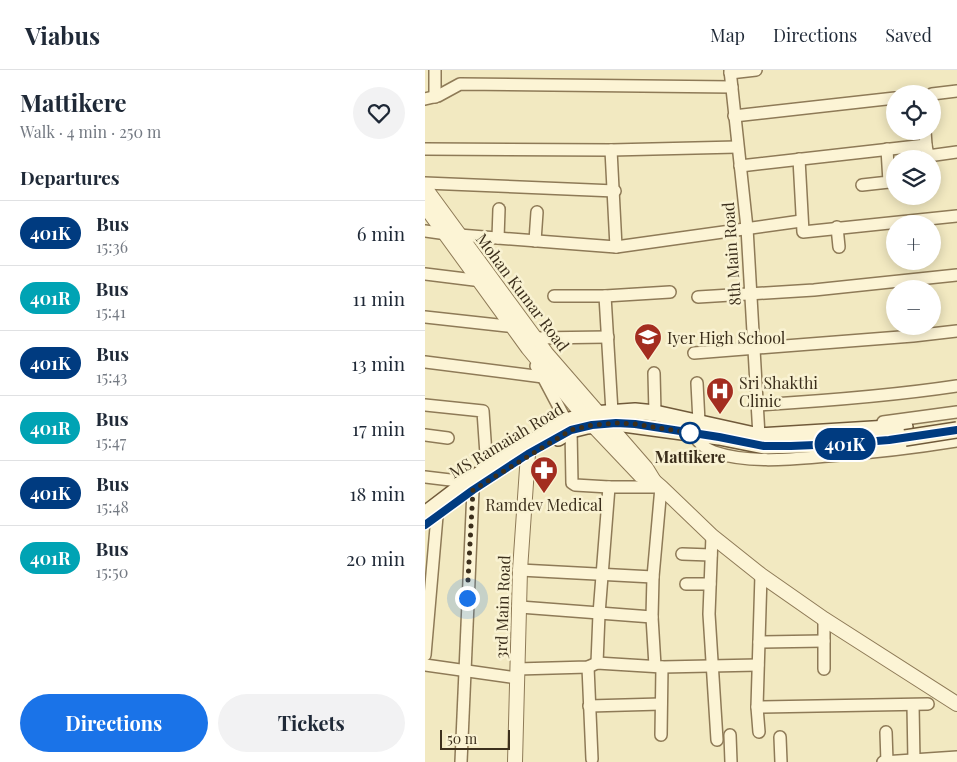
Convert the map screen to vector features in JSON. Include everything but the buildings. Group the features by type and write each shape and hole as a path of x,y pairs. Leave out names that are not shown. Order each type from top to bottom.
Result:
{"main road":[{"name":"MS Ramaiah Road","path":"429,518 470,486 487,469 569,426 635,411 655,413 695,427 764,446 839,444 905,433"},
{"name":"MS Ramaiah Road","path":"602,419 695,427 759,436 905,433"},
{"path":"905,433 957,420"},
{"name":"MS Ramaiah Road","path":"470,486 528,454 569,426"},
{"path":"905,433 957,430"}],"street":[{"path":"430,98 435,70"},
{"path":"730,71 756,70"},
{"name":"8th Main Road","path":"730,71 747,228 759,436"},
{"path":"430,98 460,84 732,87"},
{"path":"941,93 957,91"},
{"path":"734,116 886,99"},
{"path":"425,148 611,150 737,147"},
{"path":"862,185 889,182 887,149"},
{"path":"740,166 887,149 897,150"},
{"path":"611,150 617,247"},
{"path":"941,153 957,152"},
{"path":"799,159 803,232 957,216"},
{"path":"425,183 615,191"},
{"name":"Mohan Kumar Road","path":"425,188 535,338 602,419"},
{"path":"425,206 528,348 602,419 646,468 657,484 711,536 761,575 824,619 957,704"},
{"path":"498,238 499,209"},
{"path":"425,212 543,377 569,426 572,483 575,485 609,487 657,484"},
{"path":"535,241 537,212"},
{"path":"459,235 617,247 801,221"},
{"path":"837,227 839,247"},
{"path":"425,231 440,233"},
{"path":"425,274 474,280"},
{"path":"698,297 814,290 957,275"},
{"path":"554,296 605,296 670,292"},
{"path":"602,419 608,337 605,296"},
{"path":"425,317 507,326"},
{"path":"694,353 957,331"},
{"path":"535,338 608,337"},
{"path":"425,362 543,377"},
{"path":"654,374 655,413"},
{"path":"697,383 695,427 702,446 714,452 772,460 892,451 957,441"},
{"path":"757,405 859,398 957,386"},
{"path":"425,405 483,411 487,469"},
{"name":"MS Ramaiah Road","path":"759,436 769,433 919,418 957,412"},
{"path":"919,418 923,446"},
{"path":"425,435 448,438"},
{"name":"3rd Main Road","path":"515,762 520,570 528,454"},
{"path":"425,477 470,486 461,762"},
{"path":"657,484 652,618 661,704 661,735"},
{"path":"592,759 589,706 599,614 609,487"},
{"path":"425,655 429,518"},
{"path":"711,536 709,614 717,740"},
{"path":"682,554 711,554"},
{"path":"520,570 653,577"},
{"path":"759,732 757,707 761,575"},
{"path":"686,584 710,584"},
{"path":"520,608 652,618"},
{"path":"824,619 824,669"},
{"path":"759,642 824,641"},
{"path":"425,665 464,671 517,674 593,665 758,665"},
{"path":"589,706 661,704"},
{"path":"757,707 928,704"},
{"path":"913,705 914,760"},
{"path":"886,732 887,762"},
{"path":"730,735 731,762"},
{"path":"780,737 781,762"},
{"path":"883,762 938,761 957,757"}],"bus line":[{"name":"401K","path":"425,525 473,490 528,454 571,430 592,425 635,424 764,446 839,444 889,440 957,430"}],"place":[{"name":"Iyer High School","path":"648,361"},
{"name":"Sri Shakthi Clinic","path":"720,415"},
{"name":"Mattikere","path":"690,433"},
{"name":"Ramdev Medical","path":"544,494"}],"route":[{"path":"467,598 473,490 528,454 571,430 592,425 616,423 635,424 690,433"}]}
